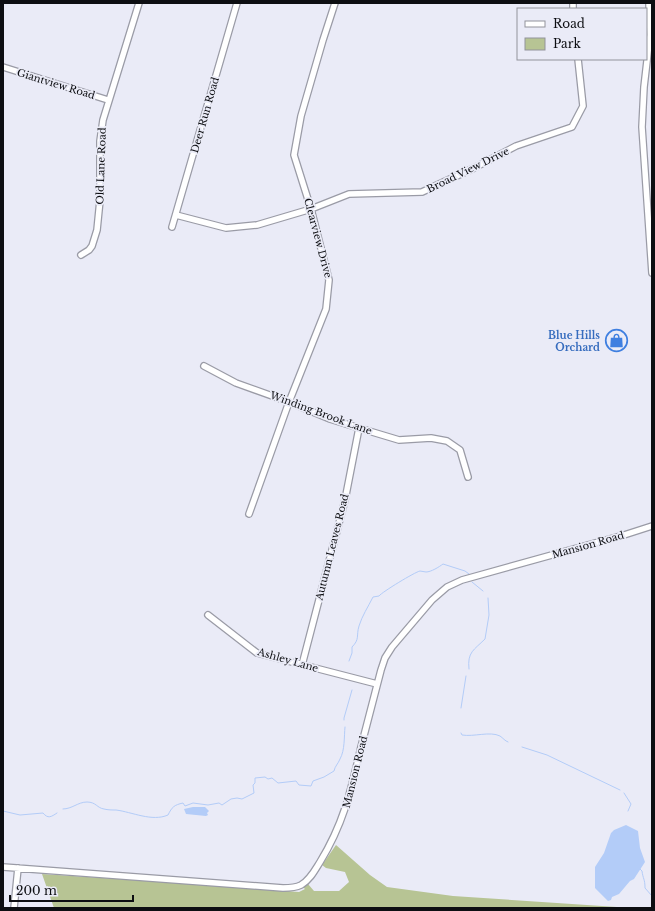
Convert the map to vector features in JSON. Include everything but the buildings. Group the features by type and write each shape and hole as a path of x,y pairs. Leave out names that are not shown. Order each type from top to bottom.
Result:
{"street":[{"name":"Old Lane Road","path":"81,255 92,246 97,230 100,200 100,141 103,120 139,3"},
{"name":"Deer Run Road","path":"172,228 237,3"},
{"name":"Clearview Drive","path":"249,514 289,402 326,309 329,280 311,209 294,155 301,116 335,3"},
{"path":"649,3 650,35 644,87 642,127 652,273"},
{"name":"Broad View Drive","path":"176,215 226,228 257,225 311,209 350,194 422,192 474,168 516,146 572,127 583,106 578,60"},
{"name":"Giantview Road","path":"3,68 108,100"},
{"name":"Winding Brook Lane","path":"204,366 236,383 289,402 330,419 359,428 399,440 431,438 447,441 460,450 468,476"},
{"name":"Autumn Leaves Road","path":"302,665 343,508 359,428"},
{"name":"Mansion Road","path":"3,867 283,888 300,885 307,880 316,869 341,822 350,793 383,664 392,647 432,600 453,584 474,576 652,526"},
{"name":"Ashley Lane","path":"208,615 257,653 377,684"},
{"path":"14,908 18,868"}],"green space":[{"path":"336,845 370,875 387,887 453,896 632,908 54,908 42,874 299,892 305,889 302,886 308,884 314,891 339,891 349,882 345,872 326,868 322,865"}],"water":[{"path":"205,807 209,811 207,813 208,815 186,814 184,809"},
{"path":"626,825 638,831 640,848 645,862 634,879 630,881 619,894 612,897 611,900 608,901 595,888 595,867 604,853 611,833 614,830"}],"waterway":[{"path":"349,661 352,653 352,647 357,639 360,622 373,597 379,596 417,572 430,571 443,564 465,571 469,574"},
{"path":"472,582 483,591"},
{"path":"469,669 470,655 485,639 489,615 488,598"},
{"path":"461,708 466,676"},
{"path":"344,720 352,690"},
{"path":"63,809 87,802 106,809 142,816 162,817 168,815 172,808 183,803 185,806 193,803 208,805 219,803 222,805 231,799 242,799 254,793 253,785 255,783 255,778 272,778 278,783 296,781 299,785 311,786 313,781 334,771 343,752 345,727"},
{"path":"461,733 462,735 492,734 500,736 508,742"},
{"path":"522,747 547,755 620,790"},
{"path":"624,793 631,804 628,811"},
{"path":"3,811 20,815 43,813 50,817 57,813"},
{"path":"640,869 642,871 645,888 652,896"}],"place":[{"name":"Blue Hills Orchard","path":"616,341"}]}
